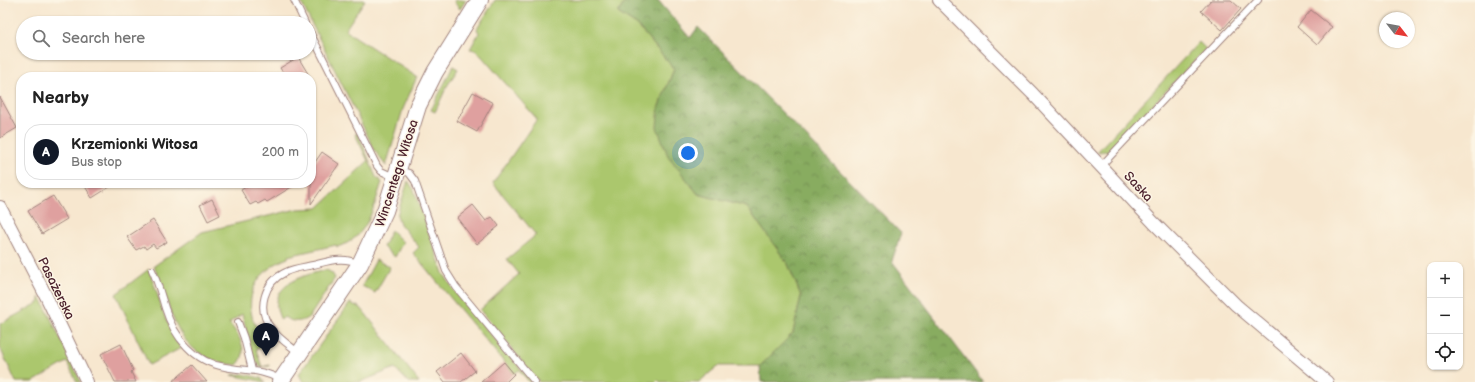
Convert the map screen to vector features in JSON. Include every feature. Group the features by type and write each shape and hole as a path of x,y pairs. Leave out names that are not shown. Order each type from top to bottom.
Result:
{"street":[{"name":"Wincentego Witosa","path":"280,381 360,264 385,211 412,123 426,90 446,53 480,0"},
{"name":"Saska","path":"939,0 1032,94 1154,223 1236,305 1327,382"},
{"name":"Pasażerska","path":"0,207 46,296 87,382"}],"lane":[{"path":"294,0 302,16"},
{"path":"1101,166 1258,0"},
{"path":"316,44 377,166 386,174 409,174 415,181 439,253 456,287 535,382"},
{"path":"299,353 277,336 266,319 263,302 270,284 278,277 292,270 340,258 352,260 360,264"},
{"path":"152,270 171,323 187,348 211,364 233,369 252,370 272,375 280,381"},
{"path":"238,322 244,338 252,370"}],"green space":[{"path":"300,0 365,0 345,30 417,77 403,109 386,166 375,151 316,32 316,16 308,16"},
{"path":"455,0 466,0 460,9 454,2"},
{"path":"495,0 626,0 618,13 638,26 674,69 659,106 698,194 747,207 788,264 801,296 793,333 760,366 718,366 699,382 660,382 658,380 656,382 539,382 480,310 519,274 507,259 536,235 493,183 537,119 476,50 470,49 479,33 477,29"},
{"path":"626,0 658,0 690,38 698,27 901,233 892,261 983,382 761,382 760,366 793,333 801,296 788,264 747,207 698,194 668,156 657,127 659,106 674,69 638,26 618,13"},
{"path":"1199,42 1206,49 1108,151 1097,152"},
{"path":"453,66 458,69 447,86 435,112 431,110"},
{"path":"358,133 376,177 382,182 372,212 362,230 347,243 337,247 336,245 288,256 288,258 271,267 258,280 251,296 251,306 253,320 269,346 256,349 262,367 260,367 254,360 242,314 229,323 239,338 243,349 243,355 237,365 216,361 200,354 188,343 179,331 172,316 154,266 202,232 297,209 318,208 368,161 355,134"},
{"path":"408,181 414,190 443,273 459,297 532,382 529,382 519,370 514,374 413,253 419,247 400,224 397,215"},
{"path":"391,230 403,242 395,257 383,247"},
{"path":"376,260 390,267 375,293 362,286"},
{"path":"149,269 165,317 181,348 149,365 116,294"},
{"path":"327,270 332,273 335,278 310,316 301,321 294,321 284,317 281,320 277,309 277,299 281,291 288,284 297,279 306,275"},
{"path":"39,297 42,300 81,382 77,382 67,362 33,382 16,382 0,348 0,324 40,302"},
{"path":"350,303 361,308 419,382 408,382 395,368 360,382 303,382 299,374"},
{"path":"243,374 261,378 265,382 231,375"}],"building":[{"path":"1211,0 1231,0 1241,9 1222,30 1201,11"},
{"path":"1311,10 1332,27 1317,45 1297,27"},
{"path":"293,60 300,60 307,72 283,72 280,68"},
{"path":"473,92 493,103 477,132 457,121"},
{"path":"0,97 16,129 0,138"},
{"path":"322,152 339,164 311,204 311,188 316,188 316,161"},
{"path":"86,188 108,188 92,198"},
{"path":"244,188 290,188 267,202 265,200 258,204 256,202 250,205 241,190"},
{"path":"53,196 67,219 42,234 28,211"},
{"path":"212,199 220,215 208,221 200,205"},
{"path":"473,205 486,221 492,217 499,226 477,244 457,218"},
{"path":"153,220 167,242 156,248 153,244 146,249 144,246 136,250 127,237"},
{"path":"121,344 133,370 131,372 136,382 115,382 101,354"},
{"path":"461,353 475,371 461,382 445,382 437,372"},
{"path":"504,362 514,374 506,382 481,382"},
{"path":"192,365 207,382 172,382"}],"place":[{"name":"Krzemionki Witosa","path":"266,356"}]}
